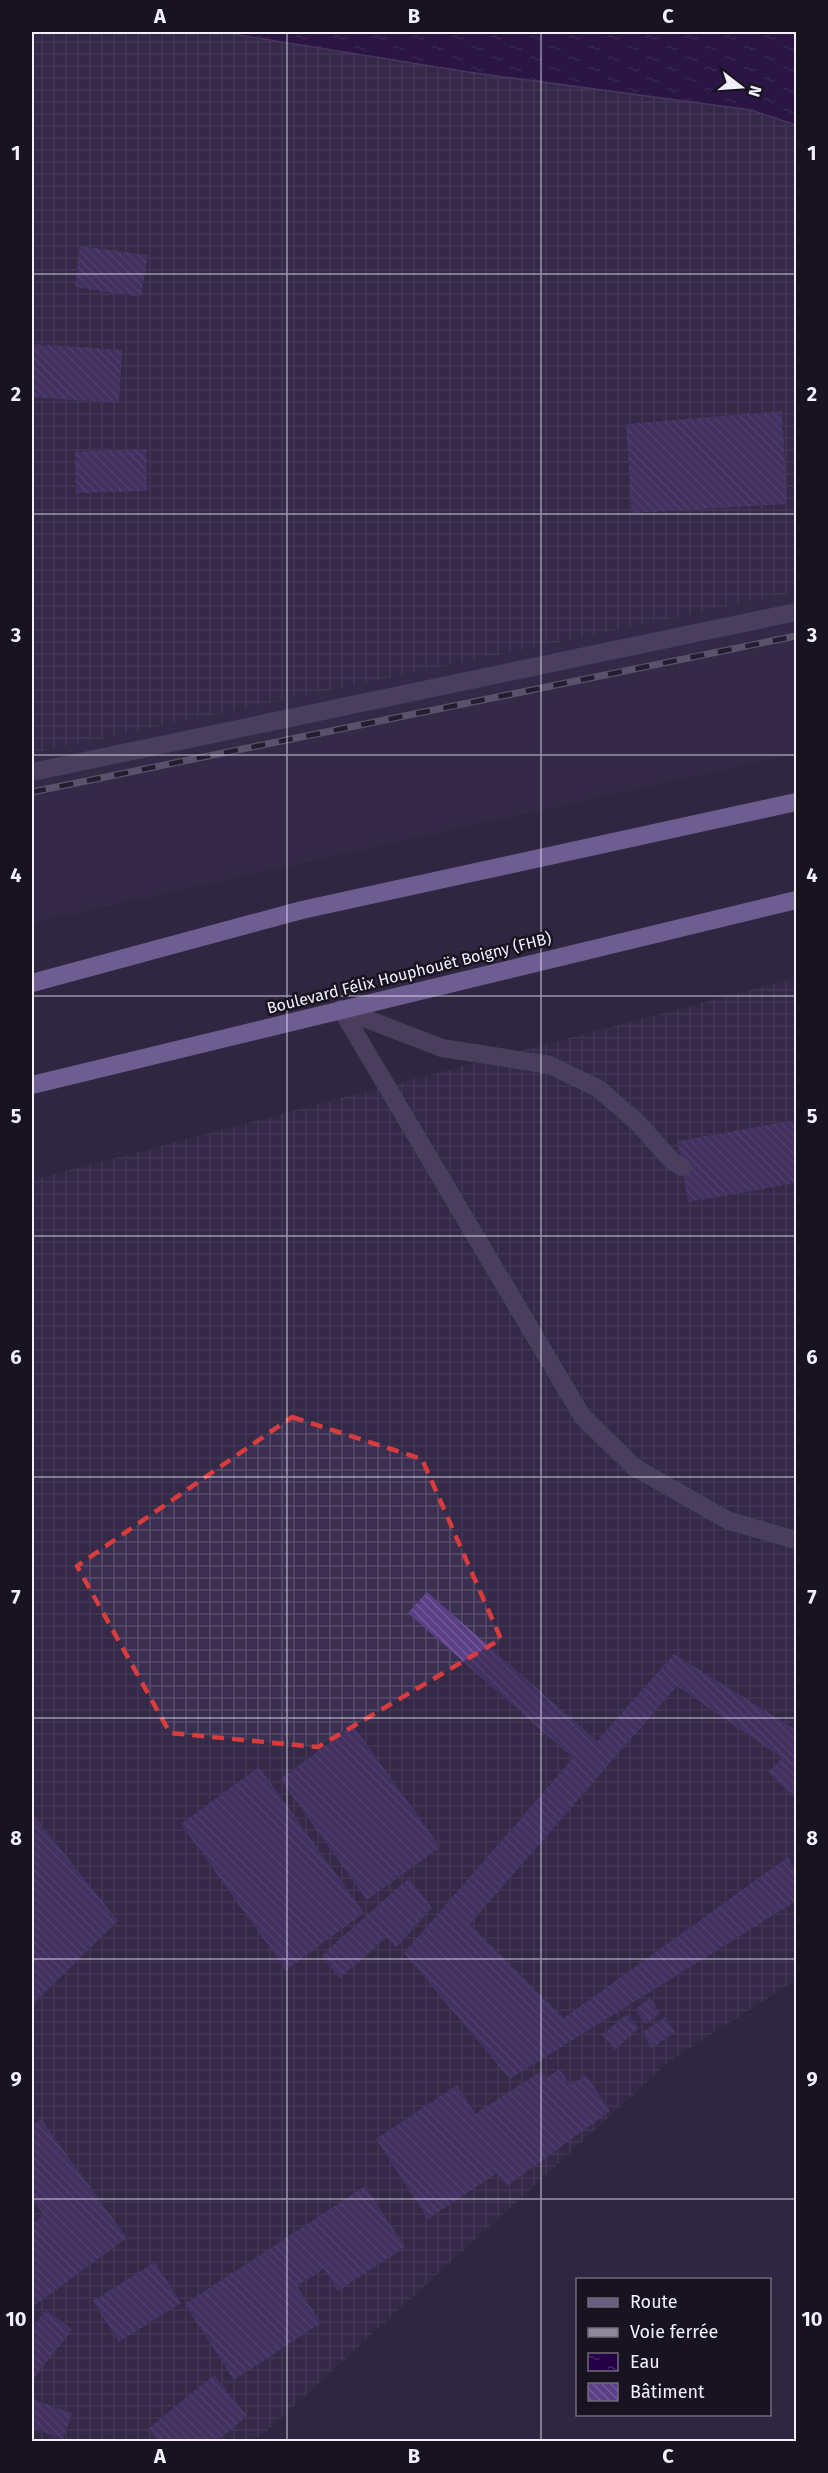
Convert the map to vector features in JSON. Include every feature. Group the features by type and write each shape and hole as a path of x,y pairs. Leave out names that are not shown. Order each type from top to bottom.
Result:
{"highway":[{"path":"32,983 302,910 796,802"},
{"name":"Boulevard Félix Houphouët Boigny (FHB)","path":"32,1085 796,900"}],"street":[{"path":"32,772 796,612"},
{"path":"341,1009 442,1048 550,1065 599,1089 637,1122 673,1162 682,1167"},
{"path":"341,1009 582,1416 634,1467 729,1521 796,1540"}],"highlighted area":[{"path":"292,1417 422,1459 501,1639 318,1747 170,1733 77,1566"}],"shaded area":[{"path":"32,32 220,32 468,72 751,110 796,125 796,592 32,753"},
{"path":"796,592 796,754 32,923 32,753"},
{"path":"796,978 796,1980 671,2060 262,2435 249,2441 32,2441 32,1180"}],"water":[{"path":"220,32 796,32 796,125 751,110 468,72"}],"building":[{"path":"80,246 148,255 141,297 75,287"},
{"path":"32,344 122,350 119,403 32,397"},
{"path":"782,411 787,504 632,513 626,424"},
{"path":"146,449 147,491 76,493 75,452"},
{"path":"796,1120 796,1183 688,1202 678,1141"},
{"path":"427,1592 597,1741 674,1654 796,1730 796,1800 768,1772 782,1758 677,1686 470,1924 564,2018 788,1857 796,1873 796,1901 510,2079 404,1953 573,1758 408,1613"},
{"path":"353,1725 440,1847 367,1900 280,1779"},
{"path":"259,1767 364,1913 286,1970 181,1824"},
{"path":"32,1813 118,1921 32,2005"},
{"path":"409,1878 432,1908 396,1948 387,1937 340,1978 321,1956"},
{"path":"650,1998 660,2013 646,2024 635,2010"},
{"path":"627,2014 639,2028 615,2050 602,2035"},
{"path":"665,2017 675,2032 652,2048 642,2033"},
{"path":"560,2069 570,2085 586,2075 610,2111 507,2186 497,2173 428,2219 376,2139 457,2085 475,2114 541,2071 546,2078"},
{"path":"41,2119 127,2238 32,2307 32,2224 44,2215 32,2198 32,2126"},
{"path":"365,2186 405,2247 338,2291 324,2269 297,2286 321,2323 234,2380 185,2304"},
{"path":"155,2262 181,2303 119,2342 93,2301"},
{"path":"46,2310 72,2330 32,2380 32,2328"},
{"path":"214,2375 247,2416 216,2442 158,2442 148,2429"},
{"path":"32,2399 72,2413 63,2439 32,2428"}],"railway":[{"path":"32,792 796,636"}]}
